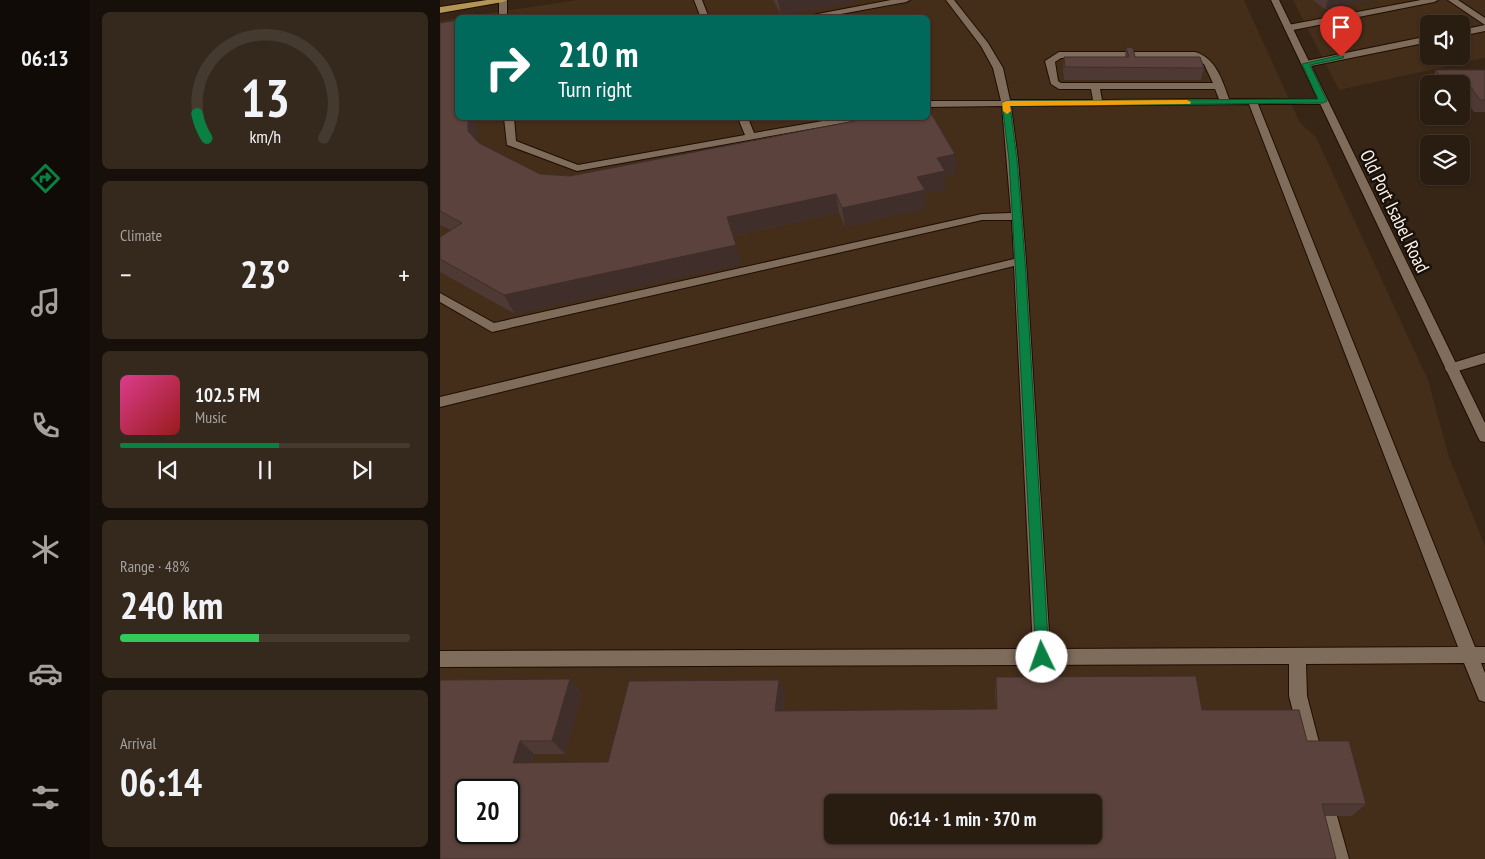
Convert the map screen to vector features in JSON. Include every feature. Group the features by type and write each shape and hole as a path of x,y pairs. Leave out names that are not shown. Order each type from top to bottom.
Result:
{"main road":[{"path":"440,10 503,0"}],"street":[{"path":"503,0 503,15"},
{"path":"698,0 704,15"},
{"path":"818,15 906,0"},
{"path":"950,0 985,45 998,68 1006,103 1020,261 1042,657"},
{"name":"Old Port Isabel Road","path":"1275,0 1485,437"},
{"path":"1288,28 1434,0"},
{"path":"1452,0 1485,22"},
{"path":"1470,30 1485,28"},
{"path":"1306,64 1420,41"},
{"path":"1158,80 1095,86 1059,86 1054,82 1050,62 1060,55 1124,59 1160,65"},
{"path":"1099,64 1124,59 1196,55 1207,61 1226,102"},
{"path":"1110,65 1124,59 1148,66"},
{"path":"1083,80 1219,86"},
{"path":"1104,80 1124,83 1180,80"},
{"path":"1095,86 1098,102"},
{"path":"930,104 1323,101"},
{"path":"1252,102 1477,655 1485,694"},
{"path":"509,120 510,143 577,168 843,120"},
{"path":"744,120 751,136"},
{"path":"440,296 492,328 982,216 1017,216"},
{"path":"440,402 1020,261"},
{"path":"1451,368 1485,358"},
{"path":"440,659 1477,655"},
{"path":"1297,656 1298,696 1313,754"},
{"path":"1328,816 1340,859"}],"shaded area":[{"path":"577,0 1244,0 1300,123 1316,137 1428,380 1449,457 1485,546 1485,859 440,859 440,21 455,18 455,120 930,120 930,15 477,15"},
{"path":"1293,0 1485,0 1485,58 1470,61 1470,15 1420,15 1420,65 1453,65 1339,90"}],"building":[{"path":"455,20 455,120 468,120 468,131 479,143 540,174 570,176 860,120 930,120 930,111 955,154 937,158 945,171 917,177 925,190 842,208 836,194 727,217 736,245 504,295 440,259 440,237 462,223 440,211 440,23"},
{"path":"1126,47 1133,48 1135,57 1200,57 1204,68 1065,67 1064,57 1129,57"},
{"path":"1436,70 1485,70 1485,100 1480,100 1470,86 1470,75 1440,75"},
{"path":"1196,676 1202,710 1299,710 1307,741 1349,741 1366,804 1322,804 1336,859 440,859 440,680 570,679 552,741 520,741 513,763 608,762 629,681 779,680 775,711 997,709 996,677"}],"slow traffic":[{"path":"1007,111 1006,103 1187,102"}],"route":[{"path":"1042,657 1020,261 1013,160 1006,103 1323,101 1306,64 1341,57"}]}
